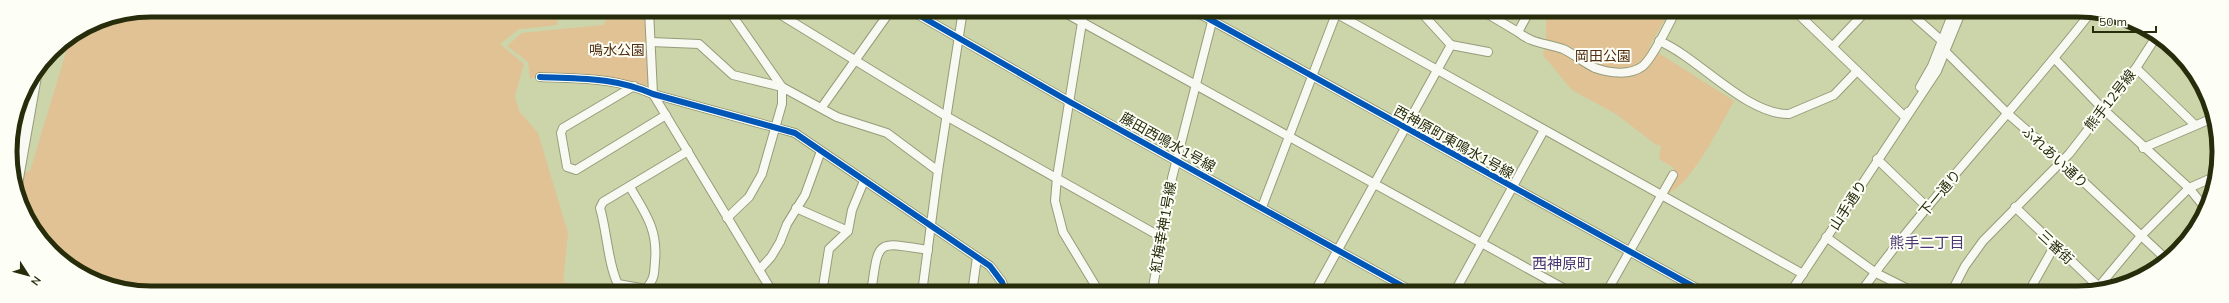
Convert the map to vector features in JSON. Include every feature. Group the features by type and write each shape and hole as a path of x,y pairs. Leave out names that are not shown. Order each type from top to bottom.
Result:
{"highway":[{"path":"18,171 33,88"}],"street":[{"path":"649,17 653,94 769,286"},
{"path":"727,218 749,197 762,174 782,104 782,86 737,17"},
{"path":"784,17 946,116 1161,236"},
{"path":"822,107 886,17"},
{"name":"藤田西鳴水1号線","path":"922,17 1070,102 1403,286"},
{"path":"923,286 938,171 962,17"},
{"path":"1073,17 1560,286"},
{"path":"1083,17 1057,177 1056,201 1063,232 1095,286"},
{"name":"西神原町東鳴水1号線","path":"1204,17 1692,286"},
{"name":"紅梅幸神1号線","path":"1153,286 1172,178 1213,17"},
{"path":"1262,207 1312,76 1331,17"},
{"path":"1342,17 1803,274"},
{"path":"1425,17 1451,45 1488,52"},
{"path":"1493,17 1532,42 1564,50 1595,68 1616,73 1630,71 1643,66 1672,17"},
{"path":"1518,32 1526,17"},
{"path":"1802,17 1905,117"},
{"path":"1833,46 1860,17"},
{"path":"1916,17 1942,41 1946,52"},
{"name":"山手通り","path":"1905,117 1932,66 1951,17"},
{"name":"山手通り","path":"1795,286 1877,158 1937,71 1959,17"},
{"name":"下一通り","path":"1866,286 1927,207 2055,59 2088,17"},
{"path":"1659,41 1753,104 1781,114 1789,114 1834,95 1857,71"},
{"name":"熊手12号線","path":"2062,161 2102,108 2136,68 2153,41"},
{"path":"651,42 699,44 733,75 782,86 822,107 837,117 887,133 938,171"},
{"path":"1318,286 1451,45"},
{"name":"ふれあい通り","path":"1946,52 2007,113 2062,161 2162,256"},
{"path":"2055,59 2143,148 2189,188 2202,204"},
{"path":"2136,68 2195,125"},
{"path":"540,77 611,80 634,86 653,94 795,133 990,266 1003,286"},
{"path":"634,86 563,128 561,133 568,167 576,170 666,115"},
{"path":"2143,148 2208,120"},
{"path":"1458,286 1511,187 1544,130"},
{"path":"629,286 618,284 616,280 606,227 600,208 603,202 688,151"},
{"path":"759,270 774,252 796,208 805,195 821,151"},
{"path":"1877,158 1927,207"},
{"path":"1955,286 1965,266 1983,241 2062,161"},
{"path":"1610,286 1673,175"},
{"path":"2104,283 2141,236 2189,188 2209,179"},
{"path":"823,286 829,249 848,231 852,210 864,181"},
{"path":"630,187 651,222 657,244 654,280 649,286"},
{"name":"三番街","path":"2015,207 2094,285"},
{"path":"796,208 848,231"},
{"path":"1826,237 1876,273 1902,286"},
{"path":"872,286 877,254 884,246 893,244 928,250"},
{"path":"2032,286 2054,245"},
{"path":"973,286 977,257"}],"green space":[{"path":"143,17 557,17 557,25 519,29 500,44 524,64 515,96 519,111 538,133 568,233 563,281 571,286 143,286 125,283 100,276 84,268 63,253 50,240 35,219 24,195 19,174 30,171 68,47 84,35 108,24"},
{"name":"鳴水公園","path":"609,17 644,17 648,84 645,86 621,79 579,73 571,76 540,74 530,79 528,62 507,46 522,33 603,25"},
{"name":"岡田公園","path":"1546,17 1666,17 1649,47 1734,101 1714,138 1696,166 1678,187 1669,193 1661,190 1674,168 1659,159 1661,146 1655,144 1616,114 1572,90 1543,55 1546,41"}],"cycle path":[{"path":"922,17 1070,102 1402,286"},
{"path":"1206,17 1692,286"},
{"path":"540,77 598,80 625,84 653,94 795,133 990,266 1003,286"}],"district":[{"name":"熊手二丁目","path":"1927,242"},
{"name":"西神原町","path":"1562,263"}]}
